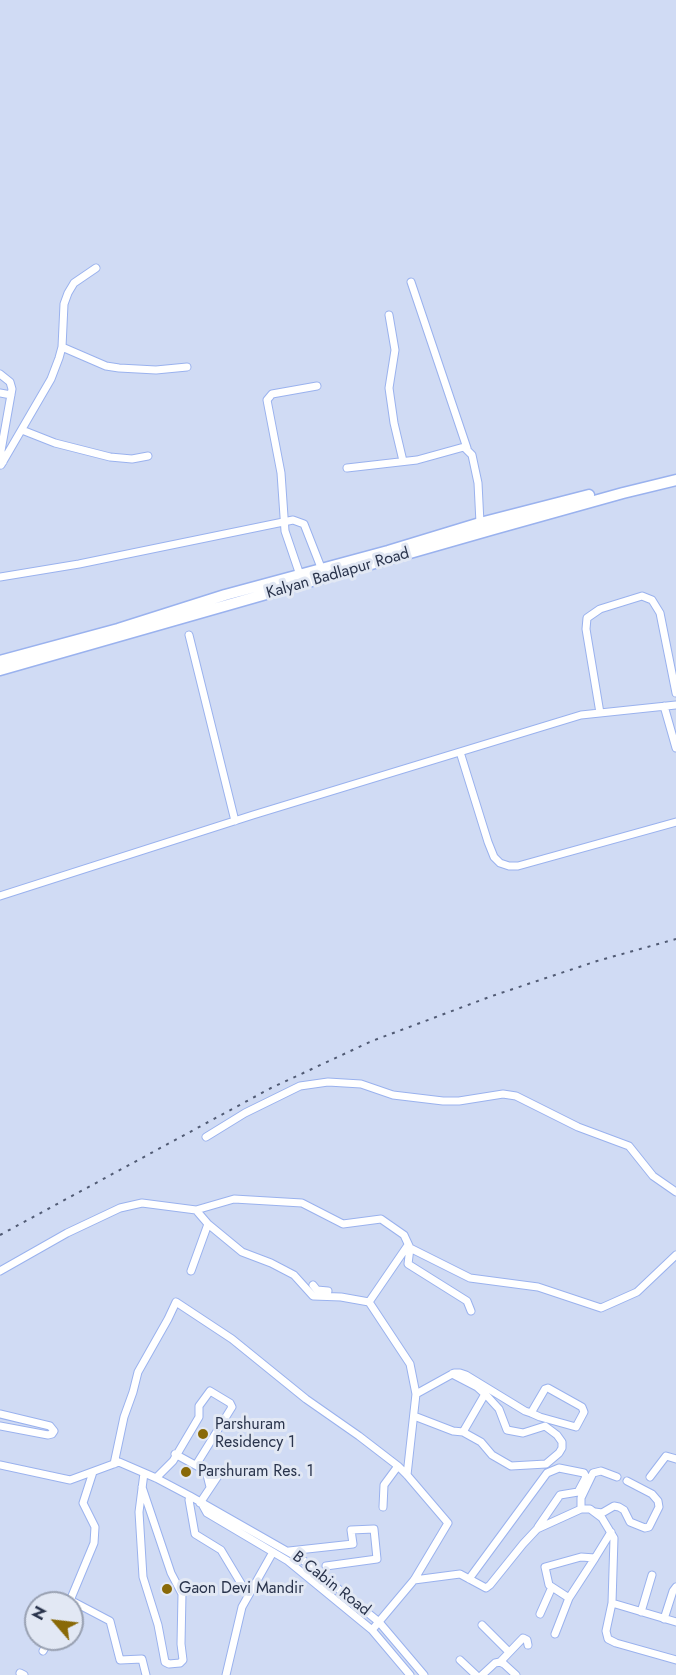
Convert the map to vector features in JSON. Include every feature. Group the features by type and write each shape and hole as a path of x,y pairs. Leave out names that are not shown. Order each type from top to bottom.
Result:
{"main road":[{"name":"Kalyan Badlapur Road","path":"0,669 76,644 249,594 676,474"},
{"name":"Kalyan Badlapur Road","path":"249,594 300,575 323,573 480,523 519,517 676,480"},
{"name":"Kalyan Badlapur Road","path":"0,661 76,644"}],"street":[{"path":"1,465 51,378 62,347 63,304 68,293 74,283 96,268"},
{"path":"411,282 467,448 472,455 478,483 480,523"},
{"path":"389,315 394,350 389,388 403,461"},
{"path":"62,347 106,366 118,368 156,370 187,367"},
{"path":"0,374 10,382 11,395 1,451 1,465"},
{"path":"300,575 288,544 282,480 267,400 272,394 317,386"},
{"path":"0,393 11,395"},
{"path":"22,430 55,443 110,457 132,459 148,456"},
{"path":"347,468 417,460 456,448 467,448"},
{"path":"0,577 79,564 284,520 298,520 304,524 323,573"},
{"path":"600,713 586,629 588,618 600,609 642,597 652,600 660,612 676,693"},
{"path":"189,635 235,821"},
{"path":"0,896 581,715 676,705"},
{"path":"664,706 676,748"},
{"path":"460,752 494,857 500,863 509,866 518,866 676,822"},
{"path":"206,1137 245,1113 300,1086 328,1082 361,1084 393,1095 443,1101 459,1101 503,1094 516,1096 578,1127 629,1146 653,1176 676,1192"},
{"path":"0,1271 67,1233 120,1209 142,1203 196,1210 234,1199 302,1203 343,1224 381,1220 404,1235 409,1246 408,1264 467,1300 471,1311"},
{"path":"196,1210 208,1224 242,1252 294,1275 313,1296 328,1291"},
{"path":"191,1271 208,1224"},
{"path":"409,1246 470,1278 538,1287 601,1308 637,1292 676,1255"},
{"path":"369,1302 409,1246"},
{"path":"313,1286 317,1290 369,1302 410,1364 416,1394 407,1475"},
{"path":"0,1465 70,1480 116,1463 124,1417 138,1372 176,1302 232,1339 306,1399 398,1467 448,1523 414,1580 372,1630"},
{"path":"416,1394 452,1374 466,1375 531,1413 576,1427 584,1412 582,1407 548,1388 545,1389 531,1413"},
{"path":"414,1416 453,1431 463,1432 511,1467 546,1464 553,1460 562,1448 562,1442 557,1435 545,1426 523,1433 507,1430 499,1409 485,1394 477,1387 452,1374"},
{"path":"156,1478 168,1468 199,1417 199,1406 210,1391 230,1403 232,1407 196,1465"},
{"path":"463,1432 485,1394"},
{"path":"0,1414 50,1426 54,1431 48,1436 0,1425"},
{"path":"175,1454 208,1473 210,1487"},
{"path":"650,1478 666,1456 676,1459"},
{"name":"B Cabin Road","path":"116,1463 156,1478 216,1509 304,1561 379,1622 424,1675"},
{"path":"383,1507 384,1485 398,1467"},
{"path":"414,1580 455,1573 482,1587 490,1585 537,1529 560,1495 578,1492 586,1477 584,1473 559,1468 547,1473 469,1579"},
{"path":"222,1470 201,1503 207,1513 288,1561 372,1630 410,1675"},
{"path":"581,1509 581,1498 593,1473 601,1471 617,1477"},
{"path":"74,1591 94,1543 94,1527 83,1503 93,1472"},
{"path":"142,1487 171,1573 182,1594 183,1660 180,1663 165,1662 158,1625 143,1577 139,1512 142,1487 144,1473"},
{"path":"537,1529 581,1509 602,1513 615,1506 624,1510 630,1522 645,1528 649,1527 659,1507 658,1501 652,1494 627,1481"},
{"path":"190,1497 195,1534 221,1550 242,1585"},
{"path":"595,1512 611,1532 614,1546 612,1603 606,1631 608,1639 676,1660"},
{"path":"289,1551 353,1544 351,1530 374,1529 377,1559 326,1566"},
{"path":"555,1634 569,1598 611,1532"},
{"path":"226,1675 242,1607 273,1552"},
{"path":"569,1598 549,1585 545,1567 581,1557 595,1558"},
{"path":"641,1612 652,1575"},
{"path":"540,1614 552,1587"},
{"path":"664,1619 676,1587"},
{"path":"612,1603 676,1622"},
{"path":"84,1609 110,1621 120,1660 142,1659 146,1675"},
{"path":"482,1625 509,1652"},
{"path":"482,1675 495,1663 500,1662 523,1638 527,1640 528,1645"},
{"path":"460,1660 476,1675"},
{"path":"500,1662 516,1675"}],"railway":[{"path":"0,1235 271,1088 372,1041 492,996 597,961 676,939"}],"place":[{"name":"Parshuram Residency 1","path":"203,1434"},
{"name":"Parshuram Res. 1","path":"186,1472"},
{"name":"Gaon Devi Mandir","path":"167,1589"}]}
